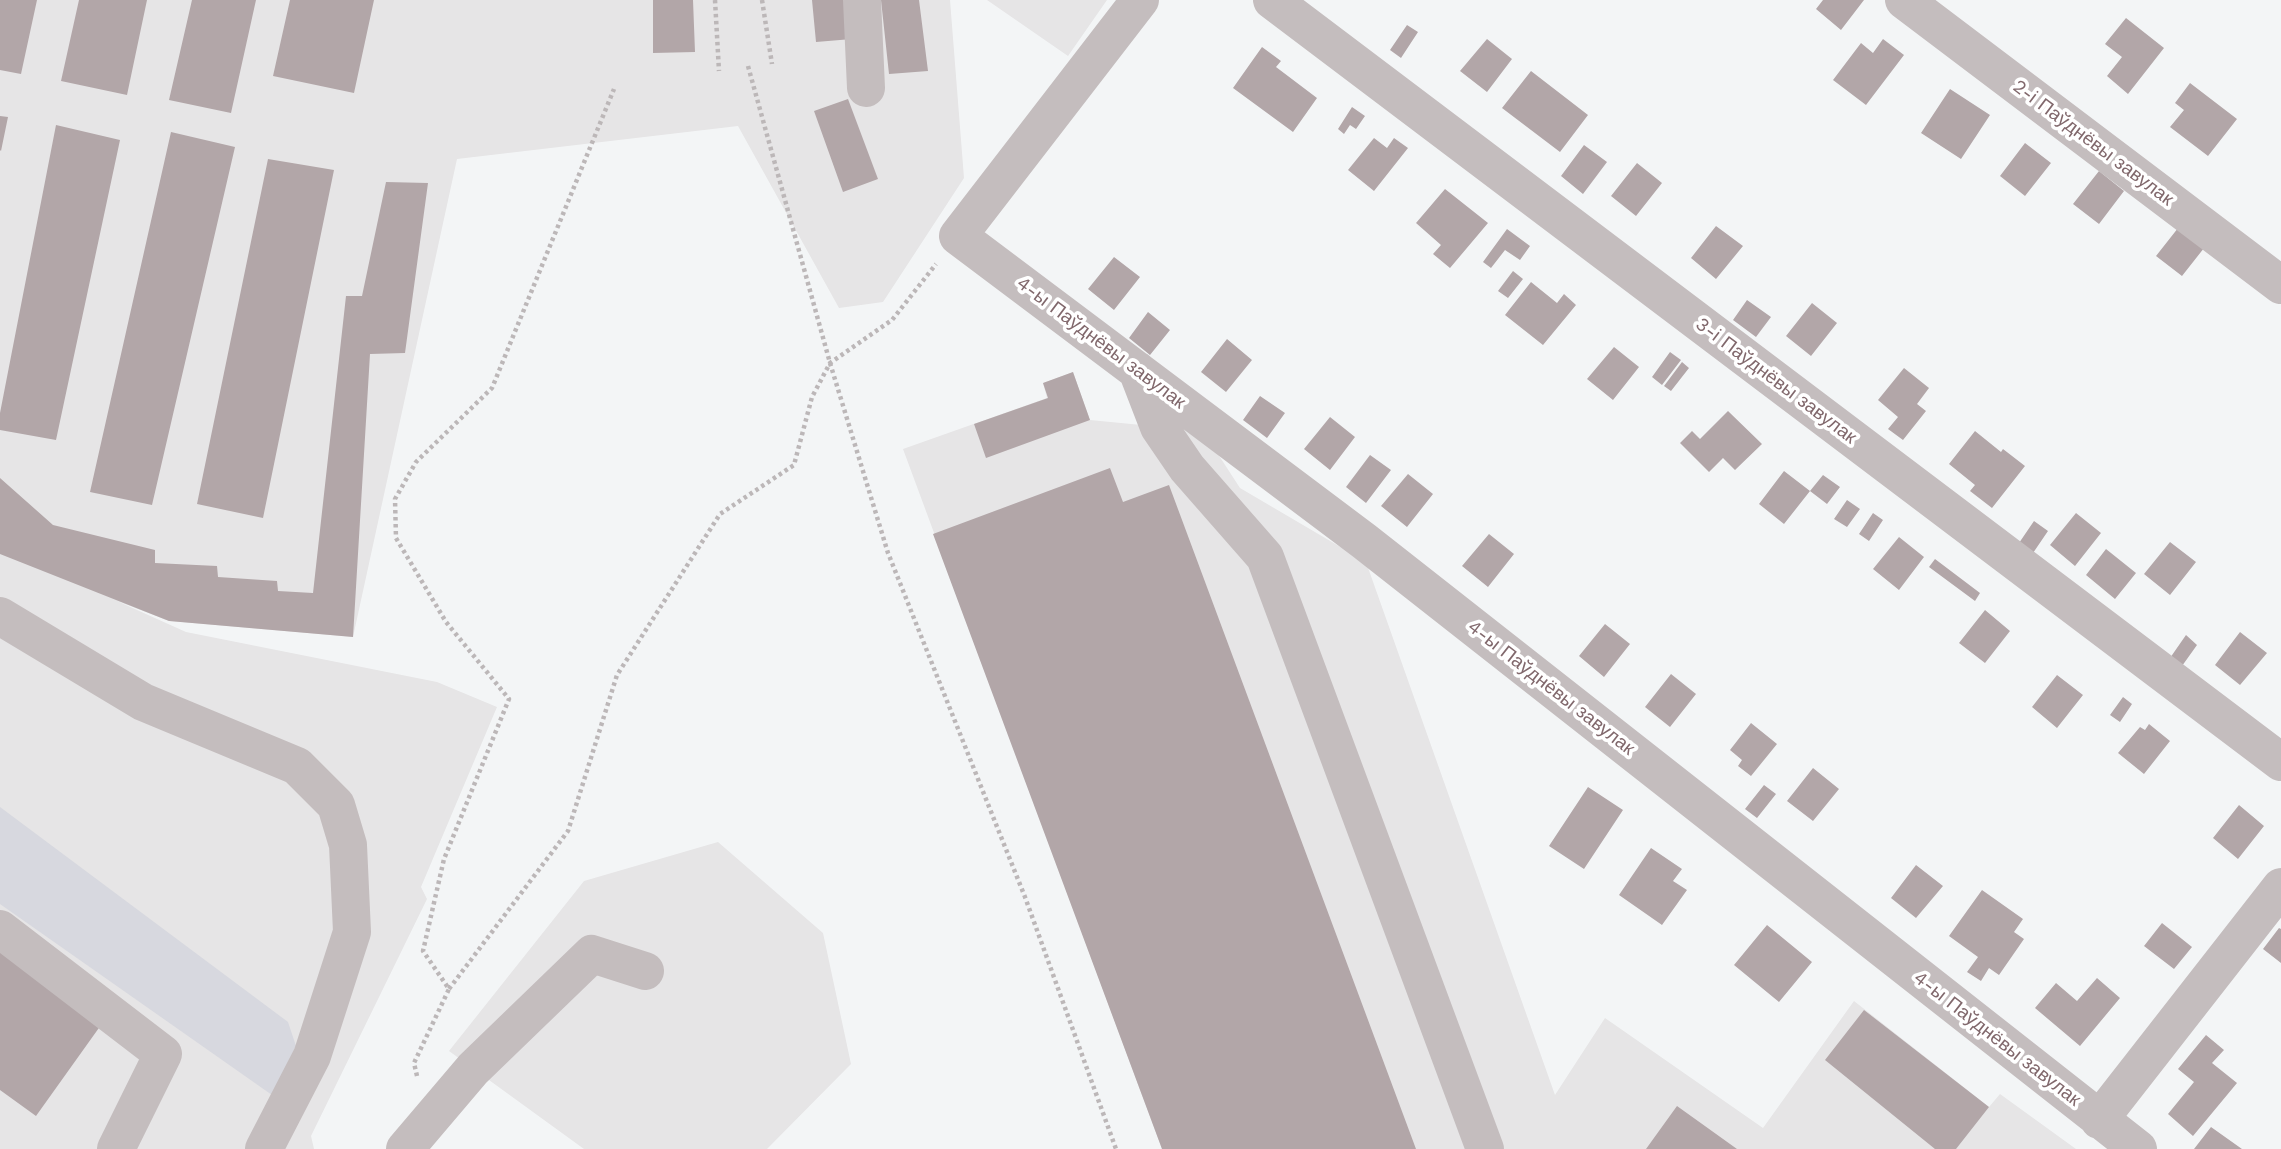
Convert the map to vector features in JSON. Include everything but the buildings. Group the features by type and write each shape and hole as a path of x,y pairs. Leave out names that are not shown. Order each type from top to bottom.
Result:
{"street":[{"path":"862,0 866,88"},
{"path":"958,236 1140,0"},
{"name":"3-і Паўднёвы завулак","path":"1272,0 2281,762"},
{"name":"2-і Паўднёвы завулак","path":"1917,4 2281,285"},
{"name":"4-ы Паўднёвы завулак","path":"958,236 1364,541 2138,1149"},
{"path":"1137,370 1159,427 1187,468 1265,557 1485,1149"},
{"path":"0,616 143,702 297,766 336,805 348,845 352,932 312,1056 264,1149"},
{"path":"2099,1120 2281,887"},
{"path":"0,929 163,1054 116,1149"},
{"path":"417,1135 473,1069 592,954 645,971"}],"path":[{"path":"715,0 719,71"},
{"path":"762,0 772,64"},
{"path":"748,66 830,363 888,553 1025,897 1116,1149"},
{"path":"449,989 423,950 444,859 509,699 446,622 396,538 395,499 416,462 492,388 614,89"},
{"path":"417,1135 414,1063 449,989 568,831 617,675 720,514 794,465 812,397 830,363 892,320 958,236"}],"shaded area":[{"path":"0,0 950,0 964,178 883,302 839,308 738,126 457,159 353,637 169,621 117,601 186,632 437,682 497,707 421,887 427,899 311,1136 314,1149 0,1149"},
{"path":"987,0 1107,0 1068,56"},
{"path":"1073,372 1090,420 1203,431 1240,488 1366,562 1555,1095 1605,1018 1763,1128 1854,1001 1989,1107 2000,1094 2076,1149 1162,1149 903,449 1047,398 1043,383"},
{"path":"0,807 288,1022 296,1046 272,1095 0,904"},
{"path":"718,842 823,933 851,1064 767,1149 584,1149 449,1051 584,881"}]}
